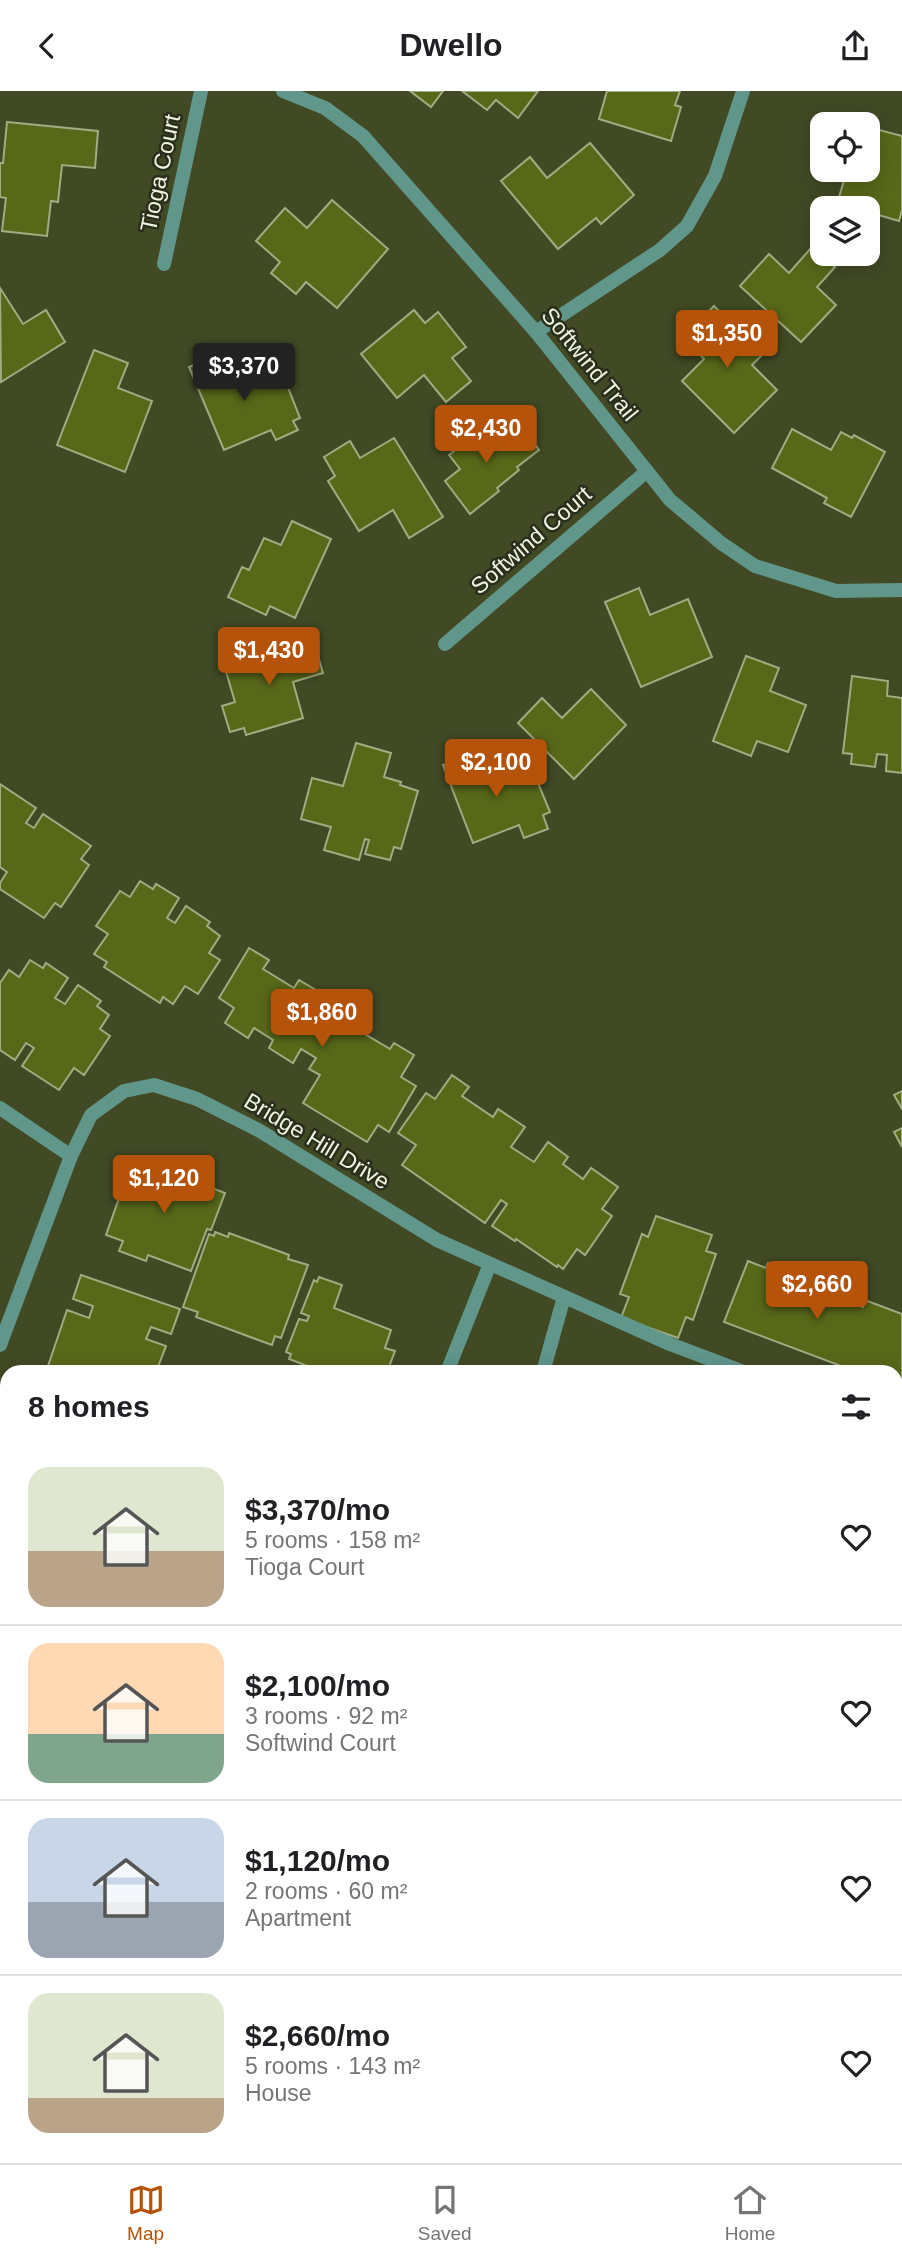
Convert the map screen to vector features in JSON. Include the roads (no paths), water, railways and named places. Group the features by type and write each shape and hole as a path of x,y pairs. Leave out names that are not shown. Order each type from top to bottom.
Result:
{"street":[{"name":"Tioga Court","path":"164,264 201,91"},
{"name":"Softwind Trail","path":"283,91 326,108 363,136 536,332 670,500 721,543 755,566 836,591 902,590"},
{"path":"536,332 660,250 687,226 715,176 743,91"},
{"name":"Softwind Court","path":"445,644 647,471"},
{"name":"Bridge Hill Drive","path":"0,1345 71,1156 91,1115 124,1091 154,1085 197,1099 260,1131 438,1240 717,1365"},
{"path":"0,1108 71,1156"},
{"path":"450,1365 490,1264"},
{"path":"545,1365 564,1297"}]}
